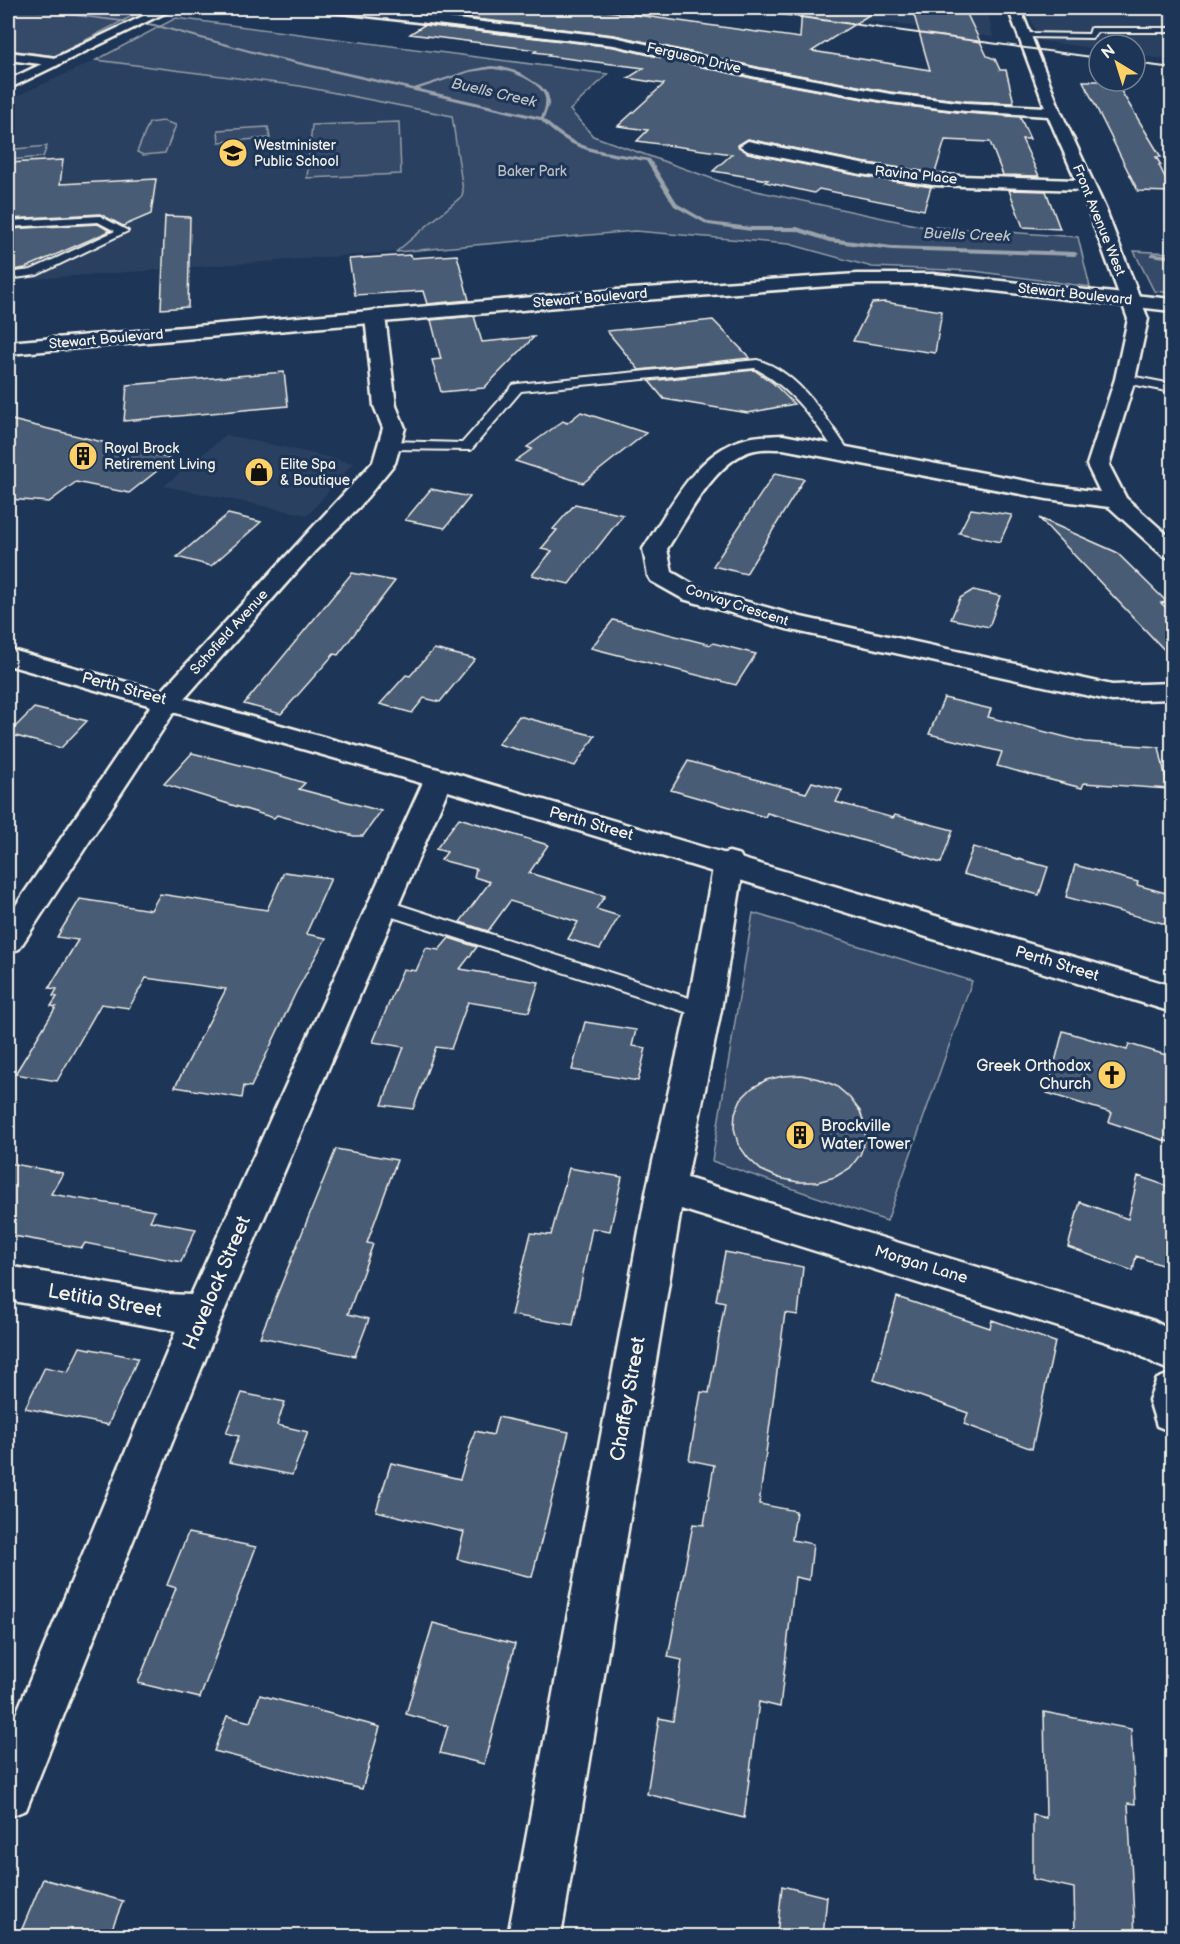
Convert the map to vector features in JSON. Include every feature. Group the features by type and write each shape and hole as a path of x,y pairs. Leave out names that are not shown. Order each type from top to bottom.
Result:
{"street":[{"path":"8,85 170,8"},
{"name":"Ferguson Drive","path":"333,8 614,41 760,74 890,98 966,107 1054,112"},
{"name":"Front Avenue West","path":"1014,8 1054,112 1097,208 1138,319 1125,379 1098,465 1116,501 1173,551"},
{"path":"8,56 56,62"},
{"name":"Ravina Place","path":"748,146 861,169 933,180 1086,185"},
{"name":"Stewart Boulevard","path":"8,348 627,295 857,279 933,279 1173,305"},
{"name":"Schofield Avenue","path":"8,941 168,701 306,547 352,501 384,463 393,428 385,406 375,316"},
{"name":"Convay Crescent","path":"1116,501 1047,492 783,442 750,444 726,454 709,471 655,549 660,576 692,594 796,624 1112,693 1173,691"},
{"name":"Perth Street","path":"8,657 729,863 1173,999"},
{"name":"Havelock Street","path":"8,1792 203,1314 438,780"},
{"name":"Chaffey Street","path":"534,1936 666,1188 704,1010 729,863"},
{"name":"Morgan Lane","path":"666,1188 1140,1334 1173,1352"},
{"name":"Letitia Street","path":"8,1283 166,1312 203,1314"},
{"path":"1173,1393 1170,1400 1173,1412"}],"lane":[{"path":"1024,35 1092,36 1094,30 1173,30"},
{"path":"8,224 100,219 123,231 33,273 8,276"},
{"path":"389,445 466,447 517,388 757,364 778,375 806,399 844,454"},
{"path":"1125,379 1173,388"},
{"path":"381,906 704,1010"}],"shaded area":[{"path":"780,8 987,8 993,37 799,11"},
{"path":"1026,8 1172,8 1172,60 1147,57 1147,33 1087,33 1087,47 1040,41"},
{"name":"Westminister Public School","path":"96,60 300,86 452,115 462,196 396,252 8,281 8,100"},
{"path":"226,435 353,463 308,515 164,486"}],"green space":[{"path":"8,8 96,8 138,13 55,56 8,50"},
{"name":"Baker Park","path":"176,18 608,74 570,110 593,136 733,186 920,226 1078,237 1090,287 974,271 872,267 789,244 635,231 396,252 462,196 452,116 300,86 96,60"},
{"path":"163,121 176,125 165,153 143,155 137,152 149,123"},
{"path":"399,122 401,174 307,178 312,125"},
{"path":"268,127 270,138 219,142 218,130"},
{"path":"47,146 43,157 8,160 8,152 15,149"},
{"path":"1134,251 1172,253 1172,293 1154,291"},
{"path":"753,913 972,981 887,1221 712,1161"}],"building":[{"path":"451,8 614,8 609,11 800,38 802,8 880,8 812,51 930,70 912,8 964,8 987,56 995,59 1000,70 1006,70 1014,103 966,101 890,92 761,68 614,35 440,15"},
{"path":"424,25 614,47 760,80 890,104 1020,117 1030,139 1022,139 1039,176 1003,175 990,142 945,140 935,173 861,162 748,139 738,145 748,153 861,176 931,187 924,210 819,189 814,193 765,182 768,180 713,171 732,154 637,141 648,130 618,126 664,84 628,78 644,68 548,56 550,54 534,52 537,50 410,34"},
{"path":"1089,93 1122,93 1161,157 1156,157 1172,192 1138,191"},
{"path":"63,160 60,184 156,179 151,214 123,226 100,214 8,219 8,163"},
{"path":"1009,190 1046,191 1060,229 1023,227"},
{"path":"165,216 190,217 188,307 161,309"},
{"path":"98,224 110,231 25,268 8,271 8,229"},
{"path":"411,255 412,258 457,255 469,300 427,304 423,291 355,295 349,259"},
{"path":"884,302 942,311 935,353 853,341 872,303"},
{"path":"474,316 482,342 534,337 484,388 441,392 432,360 441,359 431,320"},
{"path":"713,320 750,358 639,370 607,331"},
{"path":"754,370 773,383 794,404 748,413 664,399 649,381"},
{"path":"284,372 288,406 124,421 127,385"},
{"path":"581,412 646,433 583,483 515,461 532,449 527,447 563,421 567,423"},
{"name":"Royal Brock Retirement Living","path":"8,419 172,459 129,493 76,482 49,502 8,499"},
{"path":"775,473 804,479 746,574 713,566"},
{"path":"431,489 470,497 445,528 405,520"},
{"path":"575,504 623,515 569,584 532,575 552,551 541,549 557,530 553,529"},
{"path":"971,509 1012,515 1000,542 959,533"},
{"path":"228,514 261,522 211,566 177,557"},
{"path":"1039,518 1116,552 1167,602 1161,603 1173,614 1173,659"},
{"path":"352,573 395,581 338,655 334,654 281,714 244,704"},
{"path":"973,590 1000,596 989,627 951,619 960,598"},
{"path":"613,620 756,654 736,685 591,648"},
{"path":"434,649 475,659 440,702 424,698 412,713 380,704 406,675 410,676"},
{"path":"944,698 991,709 988,717 1085,742 1159,747 1168,789 1084,783 1082,788 997,766 1002,752 929,734"},
{"path":"34,708 87,721 61,748 8,734"},
{"path":"519,716 595,736 575,766 498,744"},
{"path":"192,753 276,774 305,783 299,789 381,811 363,836 354,836 277,815 274,818 164,784"},
{"path":"688,761 806,793 812,782 842,790 836,802 893,818 895,815 953,830 941,863 767,813 765,817 671,790"},
{"path":"459,818 548,845 529,873 605,896 596,909 619,916 600,949 568,939 578,922 510,901 488,931 460,922 490,882 474,877 476,869 441,860 447,852 436,849"},
{"path":"973,847 1048,867 1039,895 963,874"},
{"path":"1075,865 1138,882 1137,885 1173,895 1173,926 1066,897"},
{"path":"284,872 331,878 306,934 326,938 296,992 251,1087 244,1086 242,1098 175,1087 226,989 146,978 129,1008 101,1004 57,1081 15,1074 56,1007 51,1006 57,997 53,996 57,989 49,988 78,940 57,937 80,899 151,910 160,894 267,910"},
{"path":"449,938 477,947 460,969 539,982 529,1012 468,1002 451,1049 436,1047 413,1109 382,1105 404,1047 373,1042 403,969 416,971 426,948 439,950"},
{"path":"585,1022 636,1030 632,1046 646,1048 638,1081 572,1070"},
{"name":"Greek Orthodox Church","path":"1063,1031 1127,1050 1129,1044 1173,1057 1173,1124 1169,1142 1109,1122 1112,1113 1047,1093"},
{"name":"Brockville Water Tower","path":"801,1075 836,1086 860,1111 865,1126 865,1141 860,1155 850,1168 835,1177 817,1182 798,1182 779,1178 761,1170 738,1144 734,1128 735,1113 741,1099 752,1088 766,1080"},
{"path":"336,1149 397,1160 367,1243 373,1244 348,1314 369,1319 355,1356 260,1337"},
{"path":"8,1163 63,1173 51,1194 155,1211 150,1221 196,1229 181,1262 85,1243 82,1248 8,1235"},
{"path":"569,1168 622,1177 610,1231 592,1228 573,1325 511,1315 531,1233 551,1235"},
{"path":"1138,1176 1173,1188 1173,1269 1136,1256 1133,1271 1068,1247 1080,1202 1128,1219"},
{"path":"725,1252 803,1267 798,1315 785,1313 759,1504 796,1511 792,1540 813,1544 809,1580 795,1577 780,1707 759,1702 744,1818 647,1794 659,1718 673,1721 682,1660 668,1657 693,1524 704,1525 714,1465 689,1460 701,1392 709,1393 725,1302 716,1300"},
{"path":"897,1297 990,1328 992,1320 1055,1342 1032,1449 964,1424 968,1413 874,1380"},
{"path":"80,1347 138,1358 108,1425 25,1408 45,1367 68,1372"},
{"path":"242,1393 285,1402 277,1425 308,1432 292,1475 229,1462 239,1436 226,1433"},
{"path":"498,1417 569,1432 532,1577 457,1559 464,1532 376,1511 391,1463 460,1479 475,1431 493,1435"},
{"path":"188,1533 256,1547 200,1698 138,1683 176,1588 167,1585"},
{"path":"433,1623 515,1644 484,1764 440,1753 448,1726 406,1714"},
{"path":"260,1695 380,1727 362,1789 214,1751 227,1716 250,1722"},
{"path":"1044,1712 1131,1729 1135,1804 1128,1803 1135,1936 1075,1936 1074,1888 1033,1879 1033,1815 1046,1818"},
{"path":"43,1879 123,1901 109,1936 19,1936"},
{"path":"782,1886 827,1897 823,1936 777,1936"}],"waterway":[{"name":"Buells Creek","path":"15,8 154,25 267,56 542,119"},
{"path":"416,89 470,71 491,68 507,69 526,78 546,94 547,106 542,119"},
{"name":"Buells Creek","path":"542,119 554,131 578,146 648,160 676,205 708,223 751,229 797,229 829,240 892,248 1075,254"},
{"name":"Buells Creek","path":"1153,255 1172,257"}],"railway":[{"path":"735,8 1087,56"},
{"path":"1147,65 1172,68"}],"place":[{"name":"Westminister Public School","path":"233,153"},
{"name":"Royal Brock Retirement Living","path":"83,456"},
{"name":"Elite Spa & Boutique","path":"259,472"},
{"name":"Greek Orthodox Church","path":"1112,1075"},
{"name":"Brockville Water Tower","path":"800,1135"}]}
